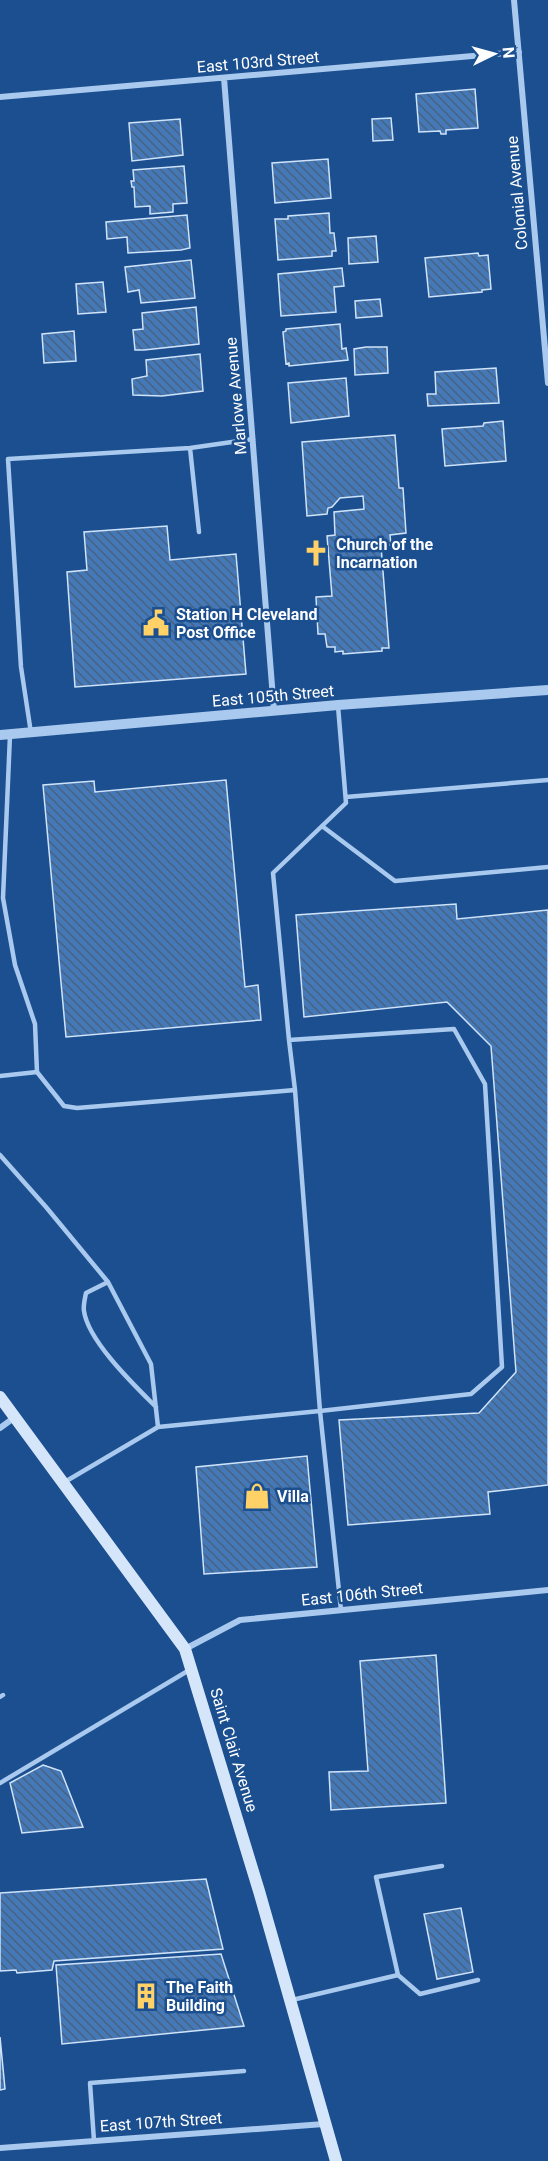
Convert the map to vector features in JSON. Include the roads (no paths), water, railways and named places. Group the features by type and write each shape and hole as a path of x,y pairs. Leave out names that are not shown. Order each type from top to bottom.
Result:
{"main road":[{"name":"Saint Clair Avenue","path":"0,1397 185,1649 336,2161"}],"street":[{"name":"Colonial Avenue","path":"514,0 548,383"},
{"name":"East 103rd Street","path":"0,97 519,52"},
{"name":"Marlowe Avenue","path":"224,78 274,711"},
{"name":"East 105th Street","path":"5,735 338,705 548,690"},
{"path":"0,1428 15,1417"},
{"name":"East 106th Street","path":"185,1649 240,1620 548,1590"},
{"name":"East 107th Street","path":"0,2148 324,2124"}],"lane":[{"path":"31,733 21,667 8,459 190,448 253,439"},
{"path":"190,448 199,532"},
{"path":"338,705 346,803 273,873 295,1090 320,1411 341,1610"},
{"path":"5,735 8,811 3,898 15,965 35,1024 37,1072 64,1106 77,1108 295,1090"},
{"path":"346,797 548,780"},
{"path":"0,812 8,811"},
{"path":"322,826 395,881 548,867"},
{"path":"63,1483 159,1427 471,1394 502,1367 485,1084 454,1029 290,1040"},
{"path":"0,1076 37,1072"},
{"path":"0,1155 108,1282 151,1364 159,1427"},
{"path":"108,1282 86,1293 83,1311 91,1331 121,1371 156,1407"},
{"path":"0,1783 192,1668"},
{"path":"442,1866 376,1877 398,1975 420,1994 478,1980"},
{"path":"290,2001 398,1975"},
{"path":"94,2141 90,2083 244,2071"}],"place":[{"name":"Church of the Incarnation","path":"316,553"},
{"name":"Station H Cleveland Post Office","path":"156,623"},
{"name":"Villa","path":"257,1496"},
{"name":"The Faith Building","path":"146,1996"}]}
